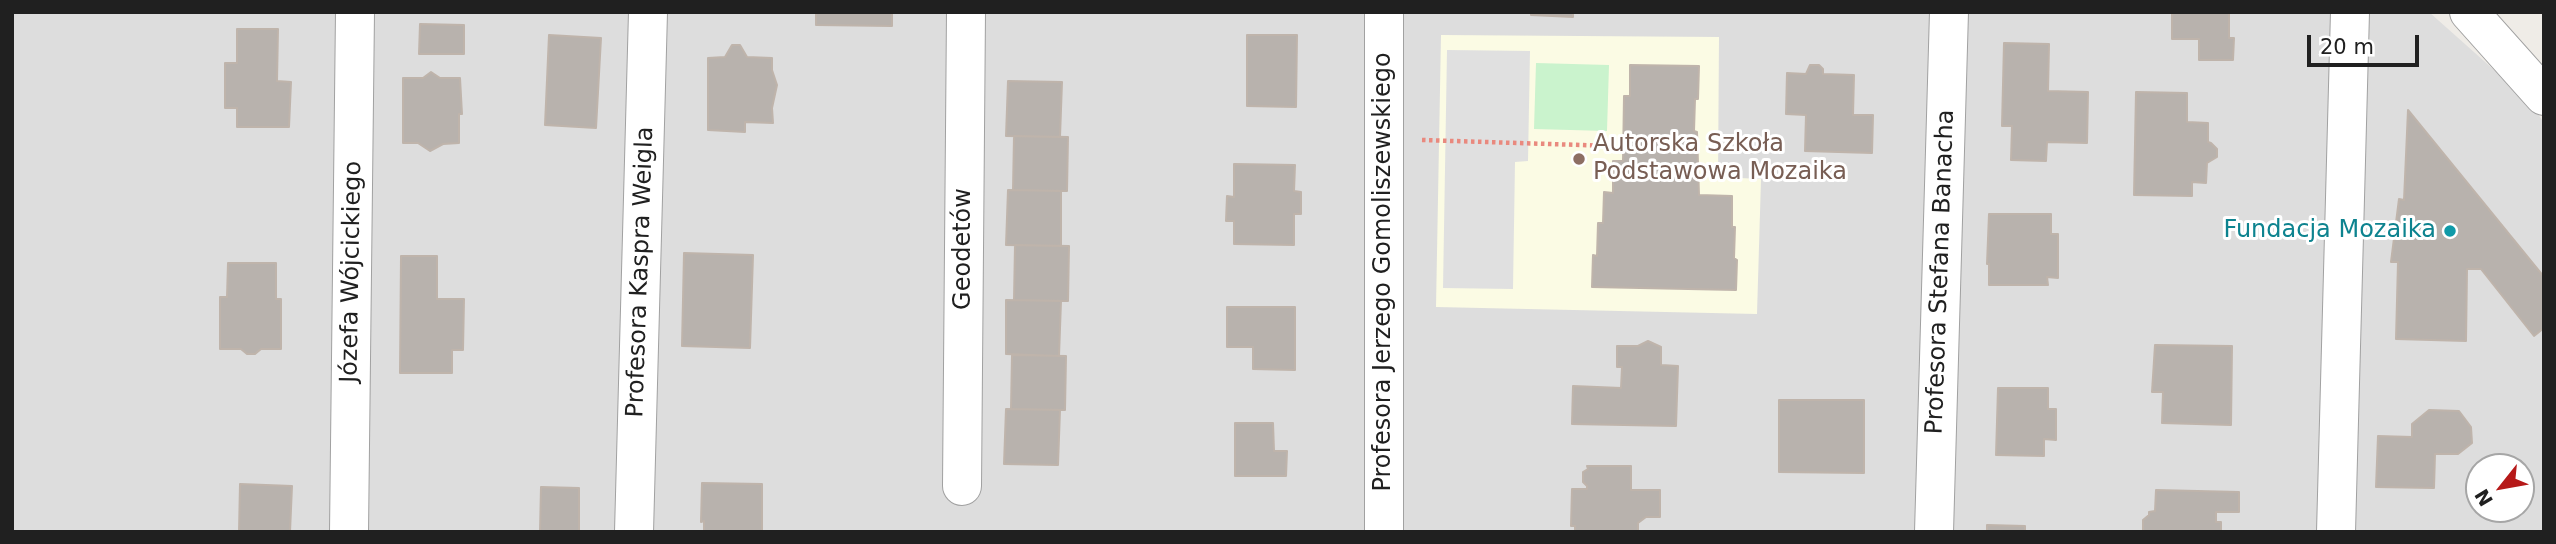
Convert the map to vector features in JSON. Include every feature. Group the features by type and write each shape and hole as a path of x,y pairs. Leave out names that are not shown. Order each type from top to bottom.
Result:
{"street":[{"name":"Józefa Wójcickiego","path":"349,532 355,12"},
{"name":"Profesora Kaspra Weigla","path":"634,532 648,12"},
{"name":"Geodetów","path":"962,486 966,12"},
{"name":"Profesora Jerzego Gomoliszewskiego","path":"1384,12 1384,532"},
{"name":"Profesora Stefana Banacha","path":"1934,532 1949,12"},
{"path":"2336,532 2350,12"},
{"path":"2469,12 2544,96"}],"path":[{"path":"1384,139 1613,146"}],"shaded area":[{"path":"12,12 2429,12 2530,102 2544,123 2544,532 12,532"},
{"name":"Autorska Szkoła Podstawowa Mozaika","path":"1441,35 1719,37 1718,177 1761,179 1757,314 1436,307"},
{"path":"1447,50 1530,51 1528,161 1515,162 1513,289 1443,288"}],"green space":[{"path":"1536,63 1609,65 1607,131 1534,129"}],"building":[{"path":"816,12 892,12 892,26 816,25"},
{"path":"1531,12 1573,12 1573,17 1531,15"},
{"path":"2172,12 2229,12 2229,38 2234,38 2233,60 2199,60 2199,39 2172,39"},
{"path":"420,24 464,25 464,54 419,54"},
{"path":"237,29 278,29 277,81 291,82 289,127 237,127 237,108 225,108 225,63 237,63"},
{"path":"549,35 601,38 596,128 545,125"},
{"path":"1247,35 1297,35 1296,107 1247,106"},
{"path":"2004,43 2049,44 2048,91 2088,92 2087,143 2047,142 2046,161 2011,160 2012,126 2002,126"},
{"path":"732,45 740,45 747,57 772,58 772,70 777,85 772,108 773,123 745,122 745,132 708,130 708,58 725,57"},
{"path":"1630,65 1699,66 1694,131 1697,132 1699,195 1732,196 1734,258 1737,260 1736,290 1592,287 1593,255 1597,256 1598,223 1603,223 1604,192 1613,193 1613,161 1623,161 1624,96 1630,96"},
{"path":"1810,65 1819,65 1823,74 1854,75 1853,115 1873,115 1872,153 1805,151 1806,115 1786,114 1787,73 1806,74"},
{"path":"431,72 440,78 460,78 462,114 459,114 459,143 443,144 430,151 418,143 403,143 403,78 423,78"},
{"path":"1008,81 1062,82 1060,137 1006,136"},
{"path":"2136,92 2187,93 2187,122 2208,123 2208,142 2217,149 2217,157 2207,163 2206,183 2192,182 2192,196 2134,195"},
{"name":"Fundacja Mozaika","path":"2408,110 2544,277 2544,328 2534,336 2481,269 2467,269 2466,341 2396,339 2398,262 2391,262 2399,199 2404,200"},
{"path":"1014,136 1068,137 1067,191 1013,190"},
{"path":"1234,164 1295,165 1294,191 1301,192 1301,214 1294,214 1294,245 1234,244 1234,221 1226,221 1227,196 1234,197"},
{"path":"1008,190 1061,191 1061,246 1006,245"},
{"path":"1989,214 2051,214 2051,234 2058,234 2058,278 2047,277 2048,285 1989,285"},
{"path":"1015,245 1069,246 1068,301 1014,300"},
{"path":"684,253 753,255 750,348 682,346"},
{"path":"401,256 437,256 437,299 464,299 463,350 452,350 452,373 400,373"},
{"path":"228,263 276,263 276,299 281,299 281,349 261,349 255,354 247,354 241,349 220,349 220,297 227,297"},
{"path":"1006,300 1061,301 1059,356 1006,354"},
{"path":"1227,307 1295,307 1295,370 1253,369 1253,347 1227,347"},
{"path":"1648,341 1661,347 1661,365 1678,366 1676,426 1572,424 1573,386 1621,388 1622,367 1617,367 1617,346 1638,346"},
{"path":"2155,345 2232,346 2231,425 2162,423 2163,392 2152,392"},
{"path":"1012,355 1066,356 1065,410 1011,409"},
{"path":"1998,388 2048,388 2048,409 2056,409 2056,440 2044,439 2044,456 1996,455"},
{"path":"1779,400 1864,400 1864,473 1779,472"},
{"path":"1006,409 1060,410 1058,465 1004,464"},
{"path":"2429,410 2459,411 2471,427 2472,443 2458,454 2435,454 2434,488 2376,487 2378,436 2412,437 2412,424"},
{"path":"1235,423 1273,423 1274,451 1287,451 1286,476 1235,476"},
{"path":"1587,466 1631,466 1631,490 1660,490 1660,517 1646,517 1638,523 1638,532 1575,532 1575,526 1571,526 1572,489 1587,489 1583,482 1583,472 1588,469"},
{"path":"702,483 762,484 762,532 704,532 704,521 701,522"},
{"path":"240,484 292,486 290,532 239,532"},
{"path":"541,487 579,488 579,532 540,532"},
{"path":"2156,490 2239,492 2239,512 2216,512 2216,522 2221,522 2221,532 2143,532 2143,520 2149,512 2155,511"},
{"path":"1987,525 2025,526 2025,532 1987,532"}],"place":[{"name":"Autorska Szkoła Podstawowa Mozaika","path":"1579,159"},
{"name":"Fundacja Mozaika","path":"2450,231"}]}
